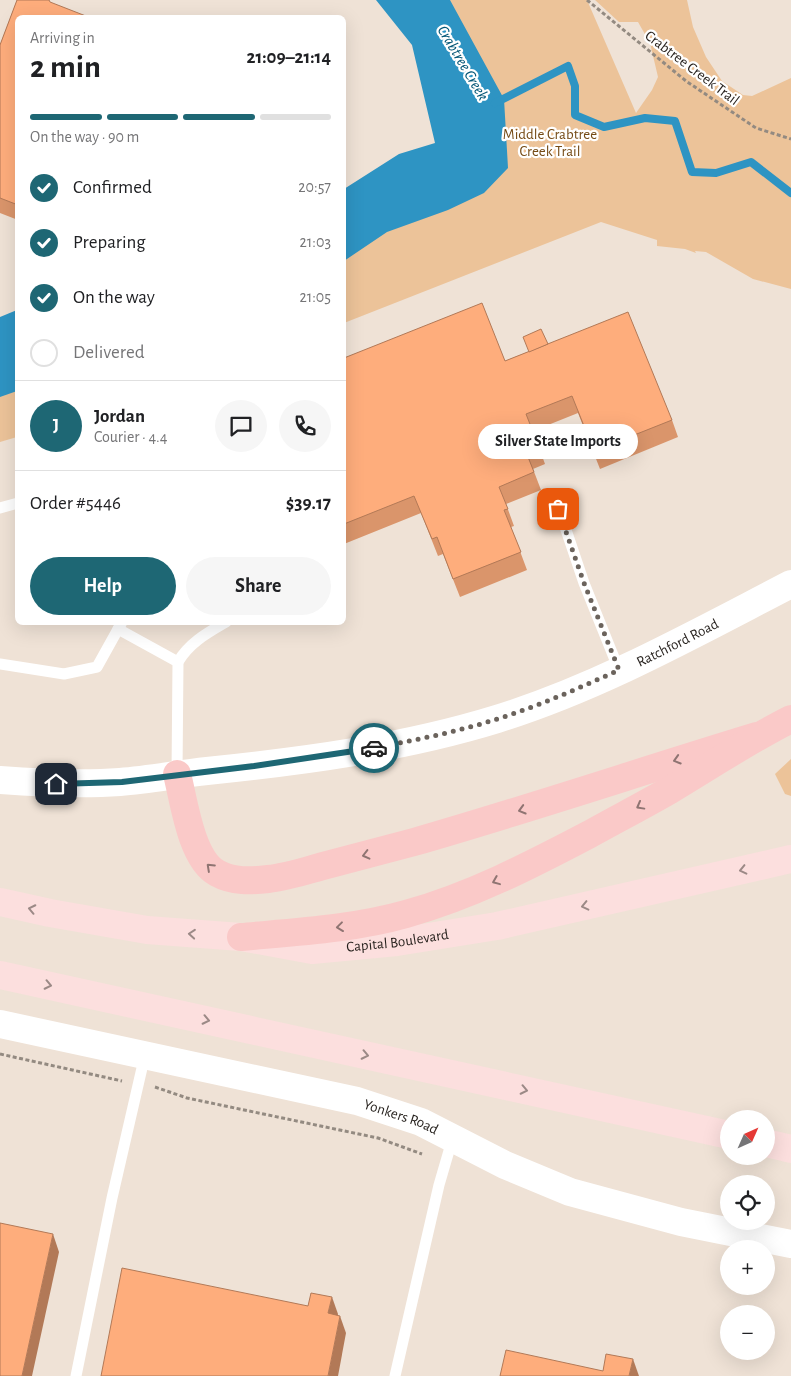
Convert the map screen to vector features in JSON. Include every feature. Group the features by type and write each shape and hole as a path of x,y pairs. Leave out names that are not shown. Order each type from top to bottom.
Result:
{"highway":[{"path":"241,937 355,925 406,914 446,900 511,874 570,844 670,790 757,736 791,719"},
{"path":"177,774 194,842 199,855 208,867 230,879 269,879 383,851 543,804 757,736"}],"main road":[{"name":"Capital Boulevard","path":"0,902 147,930 241,937 312,950 389,943 520,921 791,859"},
{"path":"0,975 720,1133"},
{"path":"775,1145 791,1149"}],"street":[{"name":"Ratchford Road","path":"0,780 56,784 122,782 342,754 417,740 497,719 564,695 619,670 791,584"},
{"name":"Yonkers Road","path":"0,1024 357,1101 421,1122 505,1165 570,1192 681,1222 791,1244"}],"lane":[{"path":"0,508 15,505"},
{"path":"558,509 584,583 619,670"},
{"path":"177,774 178,662 186,650 201,637 221,625"},
{"path":"0,664 64,674 98,667 120,626 178,662"},
{"path":"76,1376 112,1198 145,1055"},
{"path":"395,1376 439,1185 453,1137"}],"path":[{"name":"Crabtree Creek Trail","path":"587,0 686,81 756,128 791,140"},
{"path":"0,1054 126,1082"},
{"path":"155,1087 187,1098 378,1138 425,1155"}],"green space":[{"name":"Middle Crabtree Creek Trail","path":"386,0 587,0 636,113 652,90 658,77 650,43 638,22 619,22 595,0 687,0 693,27 706,57 722,81 743,95 752,96 791,78 791,289 753,279 706,252 695,251 696,253 685,249 657,246 657,240 601,222 346,322 346,218 458,165 452,104"},
{"path":"15,347 15,438 0,442 0,354"},
{"path":"791,759 791,796 785,794 775,774"}],"water":[{"name":"Crabtree Creek","path":"376,0 450,0 504,99 508,168 484,193 448,210 387,232 346,260 346,188 399,154 435,143 412,45"},
{"path":"15,311 15,392 0,397 0,317"}],"building":[{"path":"17,0 49,0 83,15 15,15 15,204 0,198 0,45"},
{"path":"482,303 505,361 628,312 672,420 594,451 572,396 526,414 539,447 526,452 534,472 499,487 508,509 504,510 521,552 453,579 437,537 432,539 414,496 346,523 346,357"},
{"path":"541,329 548,344 529,352 523,337"},
{"path":"0,1223 53,1234 22,1376 0,1376"},
{"path":"122,1268 308,1306 311,1293 332,1297 328,1313 340,1316 328,1376 101,1376"},
{"path":"506,1350 603,1371 606,1354 633,1359 629,1376 500,1376"}],"waterway":[{"path":"495,103 568,66 575,86 575,115 604,127 645,118 675,121 692,172 716,173 751,162 791,193"}],"way so far":[{"path":"374,748 417,740 497,719 564,695 619,670 584,583 558,509"}],"place":[{"name":"Silver State Imports","path":"558,509"}],"route":[{"path":"56,784 122,782 254,766 374,748"}]}
